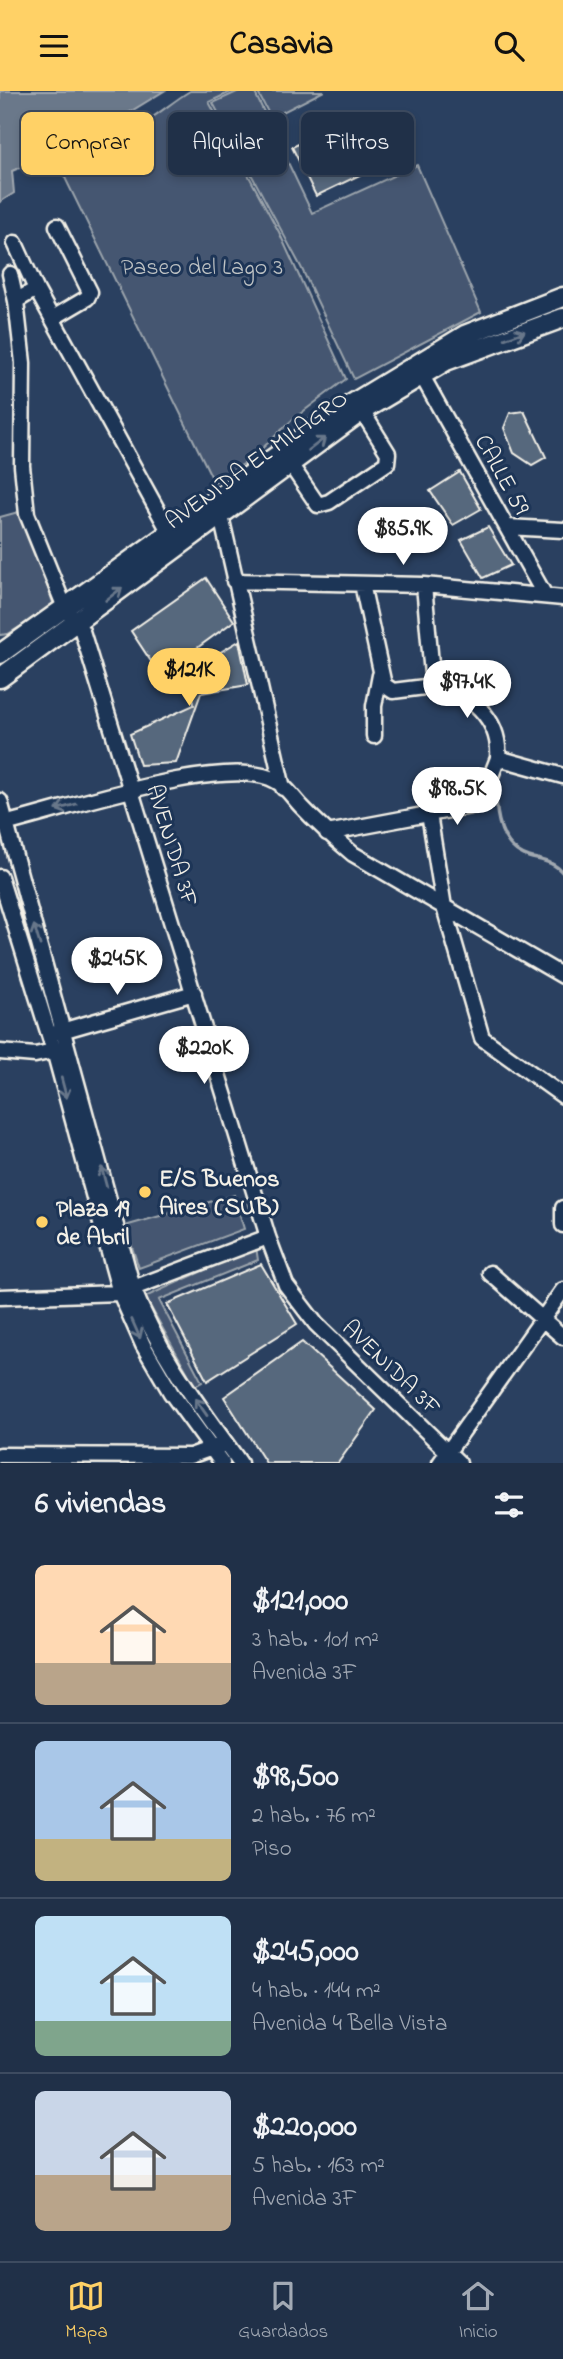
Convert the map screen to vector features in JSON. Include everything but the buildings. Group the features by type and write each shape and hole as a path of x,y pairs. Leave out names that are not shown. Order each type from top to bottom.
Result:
{"main road":[{"name":"AVENIDA EL MILAGRO","path":"0,654 335,414 421,359 465,335 563,297"},
{"name":"AVENIDA EL MILAGRO","path":"0,689 8,673 362,411 446,361 563,318"},
{"path":"0,641 7,641 38,621 48,621"}],"street":[{"path":"53,319 88,298 90,292 57,226"},
{"path":"15,243 36,289 170,533"},
{"path":"10,274 23,363 22,466 27,514 65,608"},
{"path":"16,301 36,289"},
{"name":"CALLE 59","path":"422,376 544,594"},
{"path":"290,464 318,505 329,502 387,463 388,453 362,411"},
{"path":"221,516 283,788"},
{"path":"507,527 563,530"},
{"path":"234,580 424,585 544,594 563,598"},
{"path":"327,833 480,803 498,758 499,747 492,725 477,704 456,691 433,686 393,691 384,685 362,585"},
{"path":"424,585 433,686"},
{"name":"AVENIDA 3F","path":"65,608 82,631 268,1237 286,1285 316,1324 444,1458 459,1463"},
{"path":"374,736 374,706 381,670"},
{"path":"498,758 563,776"},
{"path":"3,825 131,788 228,774 259,775 276,781 327,833 353,854 563,976"},
{"path":"0,801 3,825 70,1047 127,1291"},
{"path":"429,814 444,907 482,1038 563,1096"},
{"path":"0,851 15,863"},
{"path":"1,880 143,1345 172,1393 219,1446 240,1463"},
{"path":"49,1034 194,993"},
{"path":"0,1052 35,1055 70,1047"},
{"path":"563,1207 563,1225"},
{"path":"0,1297 127,1291 268,1237"},
{"path":"490,1273 563,1337"},
{"path":"444,1458 563,1290"},
{"path":"0,1455 190,1456 219,1446"},
{"path":"219,1446 222,1463"}],"green space":[{"name":"Paseo del Lago 3","path":"190,91 233,91 209,102 214,112 168,112 168,175 248,175 279,232 346,379 292,420 250,460 214,482 64,175 154,175 154,116"},
{"path":"239,91 254,91 264,112 218,112 213,103"},
{"path":"257,91 324,91 283,112 268,112"},
{"path":"287,160 312,213 395,175 414,175 414,166 417,165 481,312 354,379 301,267 252,175 287,175"},
{"path":"22,511 54,606 8,634 0,635 0,517"},
{"path":"234,1195 244,1229 139,1268 125,1226"},
{"path":"256,1247 258,1260 159,1300 202,1382 195,1386 145,1297"}],"shaded area":[{"path":"0,91 164,91 130,112 21,112 21,167 12,171 14,193 0,202"}],"waterway":[{"path":"496,793 499,822 512,847 529,857 552,864 563,873"}],"place":[{"name":"E/S Buenos Aires (SUB)","path":"145,1192"},
{"name":"Plaza 19 de Abril","path":"42,1222"}]}
